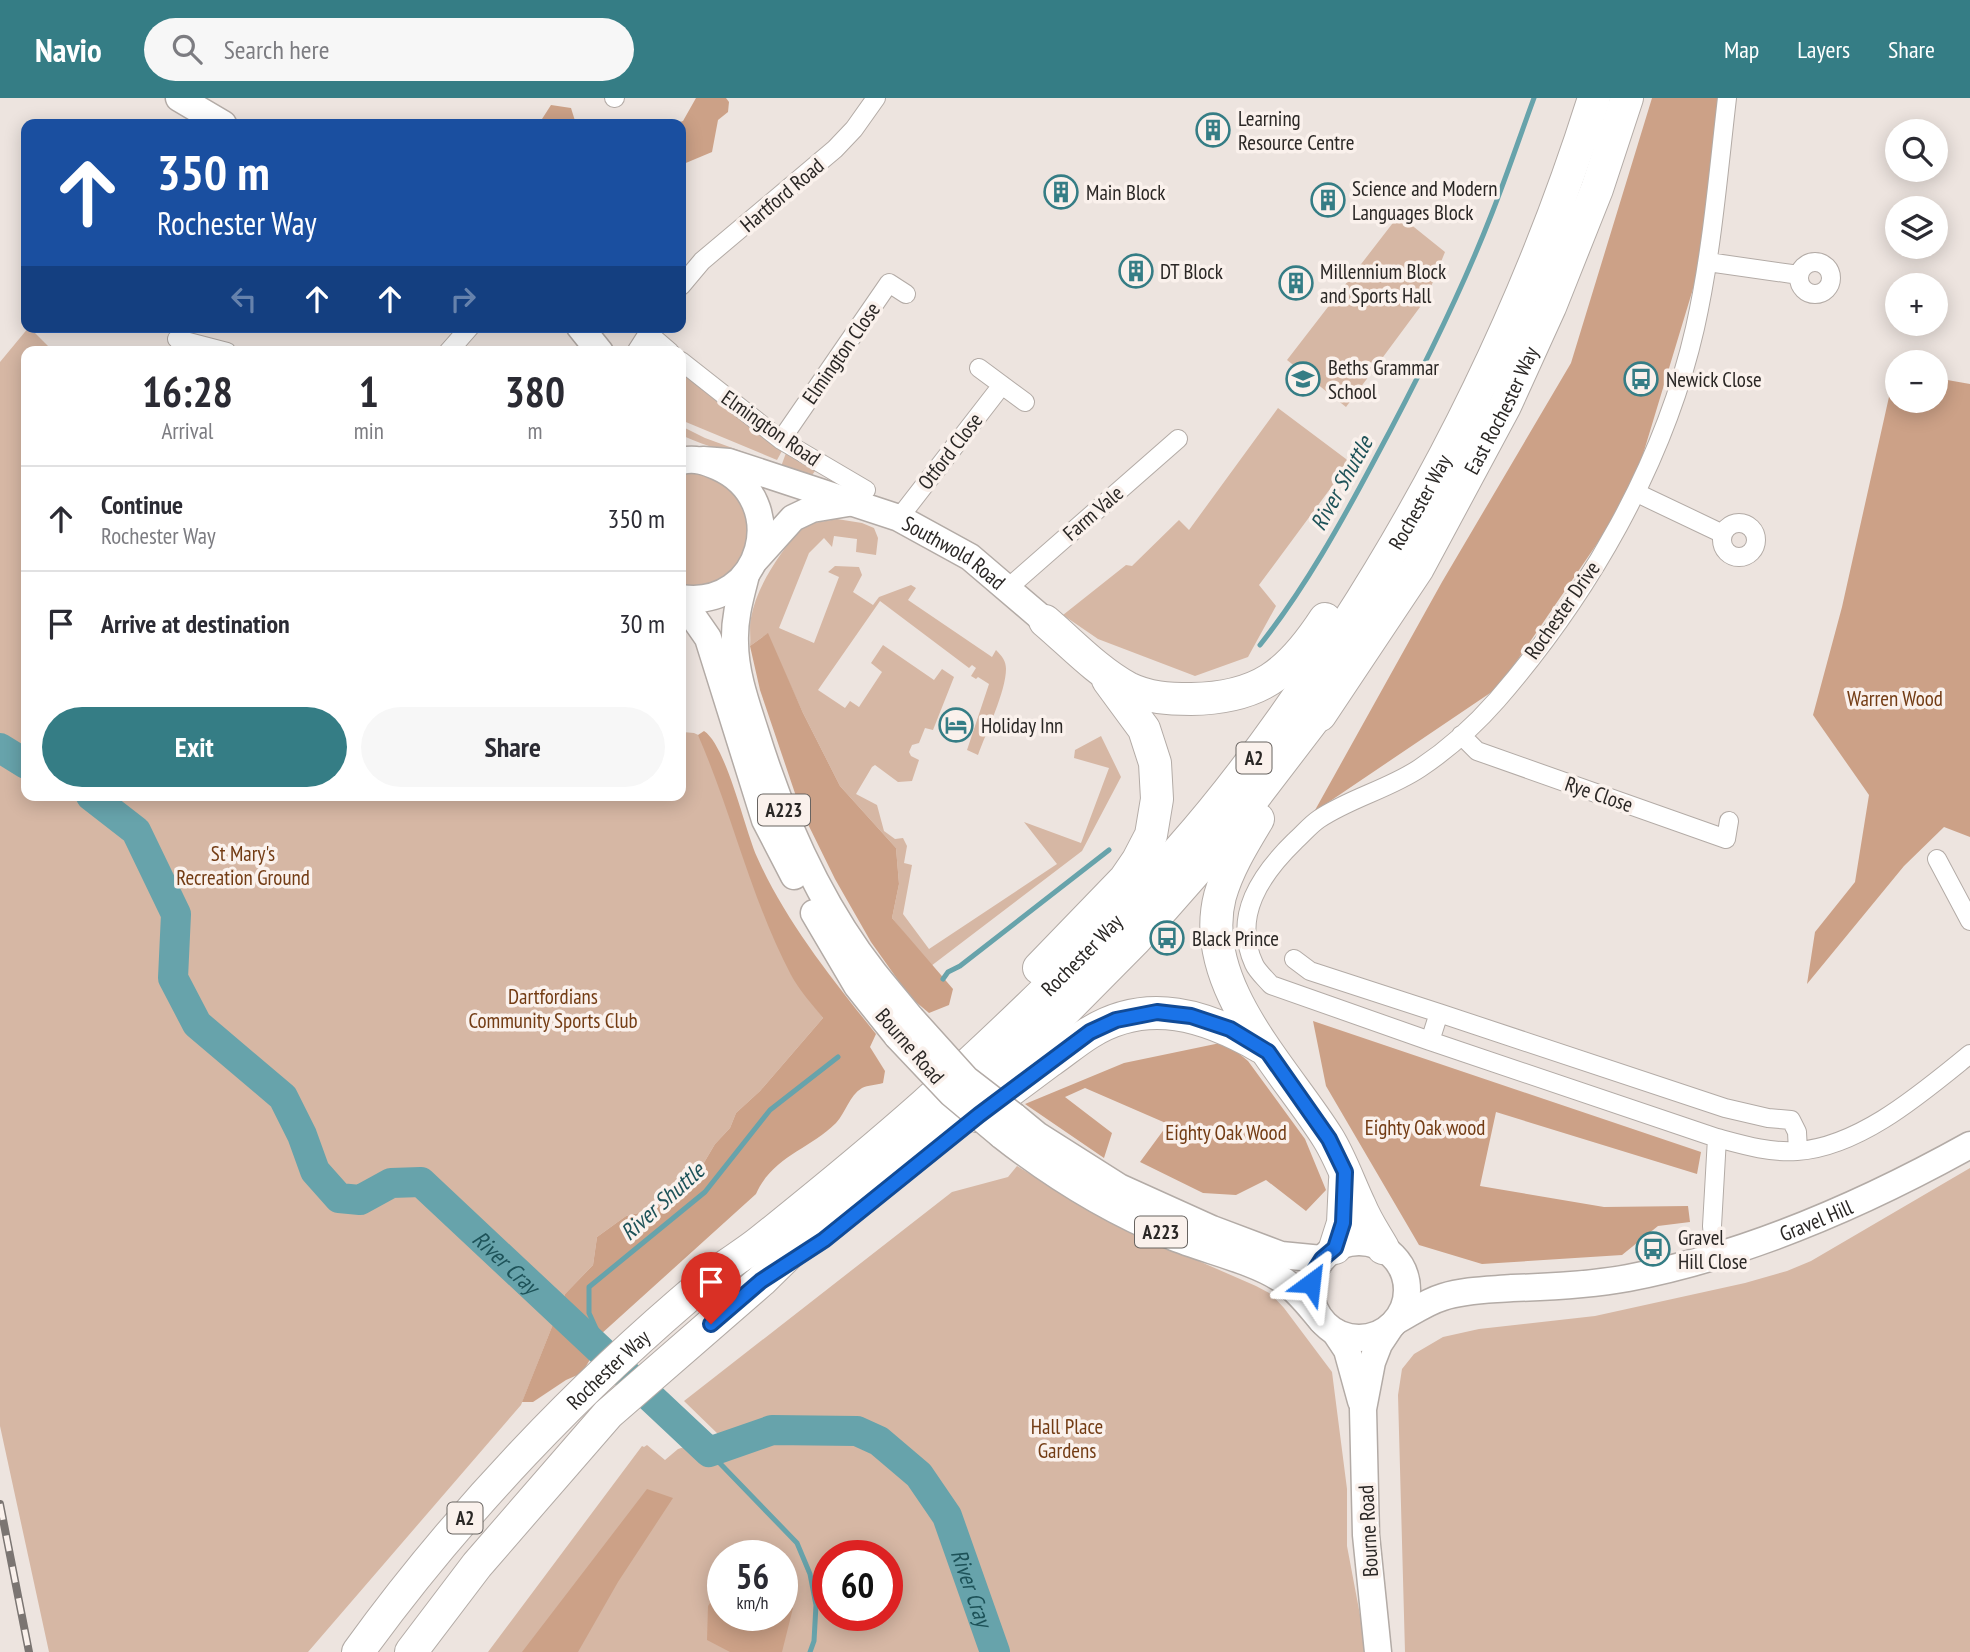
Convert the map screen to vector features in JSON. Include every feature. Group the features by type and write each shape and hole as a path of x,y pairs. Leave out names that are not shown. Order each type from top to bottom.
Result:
{"highway":[{"path":"1098,668 1141,694 1157,698 1217,698 1258,687 1283,671 1305,649 1369,551 1452,404 1501,305 1581,98"},
{"name":"Rochester Way","path":"358,1652 461,1522 583,1392 716,1272 757,1245 921,1107 1098,940 1184,845 1245,769 1309,682 1390,557 1468,413 1522,298 1578,150 1594,98"},
{"name":"East Rochester Way","path":"1330,698 1418,568 1505,406 1569,260 1597,189 1627,98"},
{"name":"A223","path":"1045,621 1098,668"},
{"path":"716,1272 747,1235 981,1028 1125,879 1138,860 1151,835 1157,799 1155,763 1144,729 1098,668"},
{"path":"1330,698 1229,869 1219,898 1217,939 1227,985 1242,1014 1329,1139 1360,1208 1394,1260"},
{"name":"Rochester Way","path":"411,1652 477,1565 608,1414 761,1281 808,1235 1034,1042 1136,939 1210,855 1330,698"},
{"path":"761,1281 824,1240 979,1115 1090,1032 1116,1020 1157,1012 1191,1016 1230,1029 1268,1052"},
{"path":"1329,1253 1343,1223 1345,1172"}],"main road":[{"path":"179,98 215,119"},
{"name":"Southwold Road","path":"691,456 729,462 858,496 970,557 1045,621"},
{"name":"Bourne Road","path":"691,456 725,470 741,481 752,495 759,514 760,534 734,626 734,647 743,693 762,754 796,841 828,904 872,971 904,1027 952,1094 1007,1126 1037,1135 1130,1192 1212,1229 1281,1255 1329,1253"},
{"name":"Southwold Road","path":"686,599 713,597 731,589 793,518 812,509 858,496"},
{"name":"Bourne Road","path":"686,610 708,638 765,820 808,903 850,974 904,1027"},
{"name":"Bourne Road","path":"1007,1126 1023,1152 1096,1200 1171,1237 1282,1279 1329,1327 1347,1350 1363,1409"},
{"name":"Gravel Hill","path":"1393,1324 1446,1295 1486,1289 1603,1282 1715,1256 1785,1232 1876,1194 1970,1145"},
{"path":"1359,1241 1394,1260 1407,1296 1404,1307 1393,1324 1383,1332 1367,1338 1351,1338 1329,1327 1315,1310 1311,1283 1315,1270 1329,1253 1359,1241"},
{"name":"Gravel Hill","path":"1394,1260 1432,1282 1486,1289"},
{"name":"Bourne Road","path":"1378,1652 1366,1535 1363,1409 1372,1362 1379,1343 1393,1324"}],"street":[{"name":"Hartford Road","path":"686,280 702,261 835,149 854,129 876,98"},
{"name":"Rochester Drive","path":"1430,1041 1271,985 1254,966 1244,930 1251,898 1276,860 1318,820 1419,769 1461,735 1496,701 1566,611 1637,493 1667,425 1695,330 1708,262 1727,98"},
{"path":"1708,262 1800,275"},
{"name":"Elmington Close","path":"781,440 889,283 906,294"},
{"path":"653,333 665,346"},
{"path":"177,339 204,346"},
{"name":"Elmington Road","path":"686,365 781,440 858,496"},
{"path":"979,368 1025,402"},
{"name":"Otford Close","path":"899,518 1002,385"},
{"name":"Farm Vale","path":"1008,588 1178,439"},
{"path":"1637,493 1723,534"},
{"name":"Rye Close","path":"1461,735 1477,751 1726,839 1730,821"},
{"path":"1937,859 1970,921"},
{"path":"1294,959 1310,971 1725,1108 1768,1118 1791,1120 1797,1132 1798,1151"},
{"path":"1439,1013 1430,1041 1717,1138 1758,1149 1798,1151 1831,1144 1862,1130 1914,1099 1970,1054"},
{"path":"1715,1256 1712,1226 1717,1138"}],"green space":[{"path":"696,98 726,98 729,102 728,112 718,120 712,152 686,163 684,119"},
{"path":"1652,98 1722,98 1702,259 1631,494 1499,687 1314,812 1442,582 1571,363"},
{"path":"551,105 571,108 574,119 542,119"},
{"path":"1399,215 1445,252 1426,299 1346,407 1287,360"},
{"path":"24,333 35,333 48,346 21,346 21,801 686,801 686,732 694,733 707,739 792,976 823,1018 760,1091 736,1113 730,1128 715,1144 692,1183 655,1209 626,1216 597,1237 593,1265 565,1294 521,1405 308,1652 49,1652 0,1426 0,362"},
{"path":"686,374 783,449 777,460 686,422"},
{"name":"Warren Wood","path":"1948,380 1970,384 1970,837 1944,827 1904,866 1807,984 1815,932 1855,882 1869,795 1813,715 1842,607 1885,413 1948,413"},
{"path":"1278,408 1350,462 1259,585 1276,606 1248,657 1195,676 1098,639 1063,615 1126,565 1132,566 1179,520 1189,530"},
{"path":"686,428 776,464 727,452 686,437"},
{"path":"786,453 815,471 807,482 779,472"},
{"path":"686,473 706,474 738,493 751,527 740,564 726,578 708,586 686,586"},
{"path":"837,519 874,528 878,538 876,555 856,552 857,539 834,536 832,547 824,538 809,553 779,628 814,643 839,577 828,572 835,566 859,567 862,575 853,592 873,605 879,597 911,585 916,588 908,600 992,657 996,650 1005,664 1003,689 978,755 967,750 989,684 971,676 976,668 972,665 969,668 880,601 818,690 845,708 850,701 859,707 882,672 871,663 883,645 934,680 942,669 954,677 933,730 925,728 919,743 912,745 909,752 919,760 912,781 898,782 875,765 856,794 877,805 884,831 895,839 903,838 907,846 904,863 912,865 903,914 929,949 1057,864 1024,822 1081,843 1109,768 1074,758 1075,750 1101,736 1121,777 1082,851 931,966 892,918 899,884 896,848 840,786 767,634 750,646 750,621 754,605 779,557 803,525"},
{"path":"768,633 803,713 840,786 896,848 899,884 892,918 953,989 949,1005 929,1013 910,997 871,942 835,879 800,808 760,690 750,646"},
{"path":"704,731 720,753 757,857 782,904 827,971 876,1034 870,1047 885,1071 883,1083 858,1091 836,1123 782,1162 763,1181 756,1194 590,1344 592,1356 582,1373 566,1380 533,1402 522,1402 565,1294 593,1265 597,1237 626,1216 655,1209 692,1183 715,1144 730,1128 736,1113 760,1091 823,1018 791,975 764,916 698,735"},
{"name":"Eighty Oak wood","path":"1313,1021 1701,1152 1697,1174 1496,1112 1480,1186 1604,1207 1688,1206 1690,1222 1658,1226 1622,1255 1482,1264 1419,1245 1326,1086"},
{"name":"Eighty Oak Wood","path":"1225,1042 1248,1061 1305,1139 1326,1190 1306,1211 1266,1180 1236,1195 1203,1193 1140,1162 1168,1124 1085,1088 1065,1097 1112,1133 1104,1158 1025,1104 1124,1063"},
{"name":"Hall Place Gardens","path":"1017,1166 1107,1221 1256,1286 1271,1294 1284,1308 1332,1372 1347,1489 1347,1546 1367,1652 488,1652 642,1446 647,1445 665,1460 678,1449 720,1436 684,1401 952,1192 1008,1177"},
{"path":"1970,1168 1970,1652 1405,1652 1398,1395 1402,1369 1414,1354 1443,1337 1479,1329 1595,1316 1787,1271 1811,1261"},
{"path":"647,1489 673,1498 618,1582 578,1652 522,1652"},
{"path":"707,1631 787,1631 782,1652 730,1652 707,1640"}],"waterway":[{"name":"River Shuttle","path":"1260,645 1292,601 1336,531 1422,368 1479,245 1534,98"},
{"name":"River Cray","path":"0,748 21,761"},
{"name":"River Cray","path":"97,801 136,831 176,914 173,978 197,1024 283,1097 302,1135 315,1171 339,1198 360,1200 391,1183 421,1182 709,1452 772,1430 857,1431 879,1441 919,1475 947,1516 995,1652"},
{"name":"River Shuttle","path":"943,979 948,972 960,966 1109,850"},
{"name":"River Shuttle","path":"608,1355 589,1313 589,1287 705,1192 770,1110 838,1057"},
{"path":"709,1452 797,1543 810,1574 816,1605 814,1641 810,1652"}],"railway":[{"path":"0,1504 29,1652"}],"place":[{"name":"Learning Resource Centre","path":"1213,130"},
{"name":"Main Block","path":"1061,192"},
{"name":"Science and Modern Languages Block","path":"1328,200"},
{"name":"DT Block","path":"1136,271"},
{"name":"Millennium Block and Sports Hall","path":"1296,283"},
{"name":"Beths Grammar School","path":"1303,379"},
{"name":"Newick Close","path":"1641,379"},
{"name":"Holiday Inn","path":"956,725"},
{"name":"Black Prince","path":"1167,938"},
{"name":"Gravel Hill Close","path":"1653,1249"}],"route":[{"path":"711,1324 761,1281 824,1240 979,1115 1090,1032 1116,1020 1157,1012 1191,1016 1230,1029 1268,1052 1329,1139 1345,1172 1343,1223 1335,1248 1322,1259 1311,1283"}],"park label":[{"name":"St Mary's Recreation Ground","path":"243,865"},
{"name":"Dartfordians Community Sports Club","path":"553,1008"}]}
